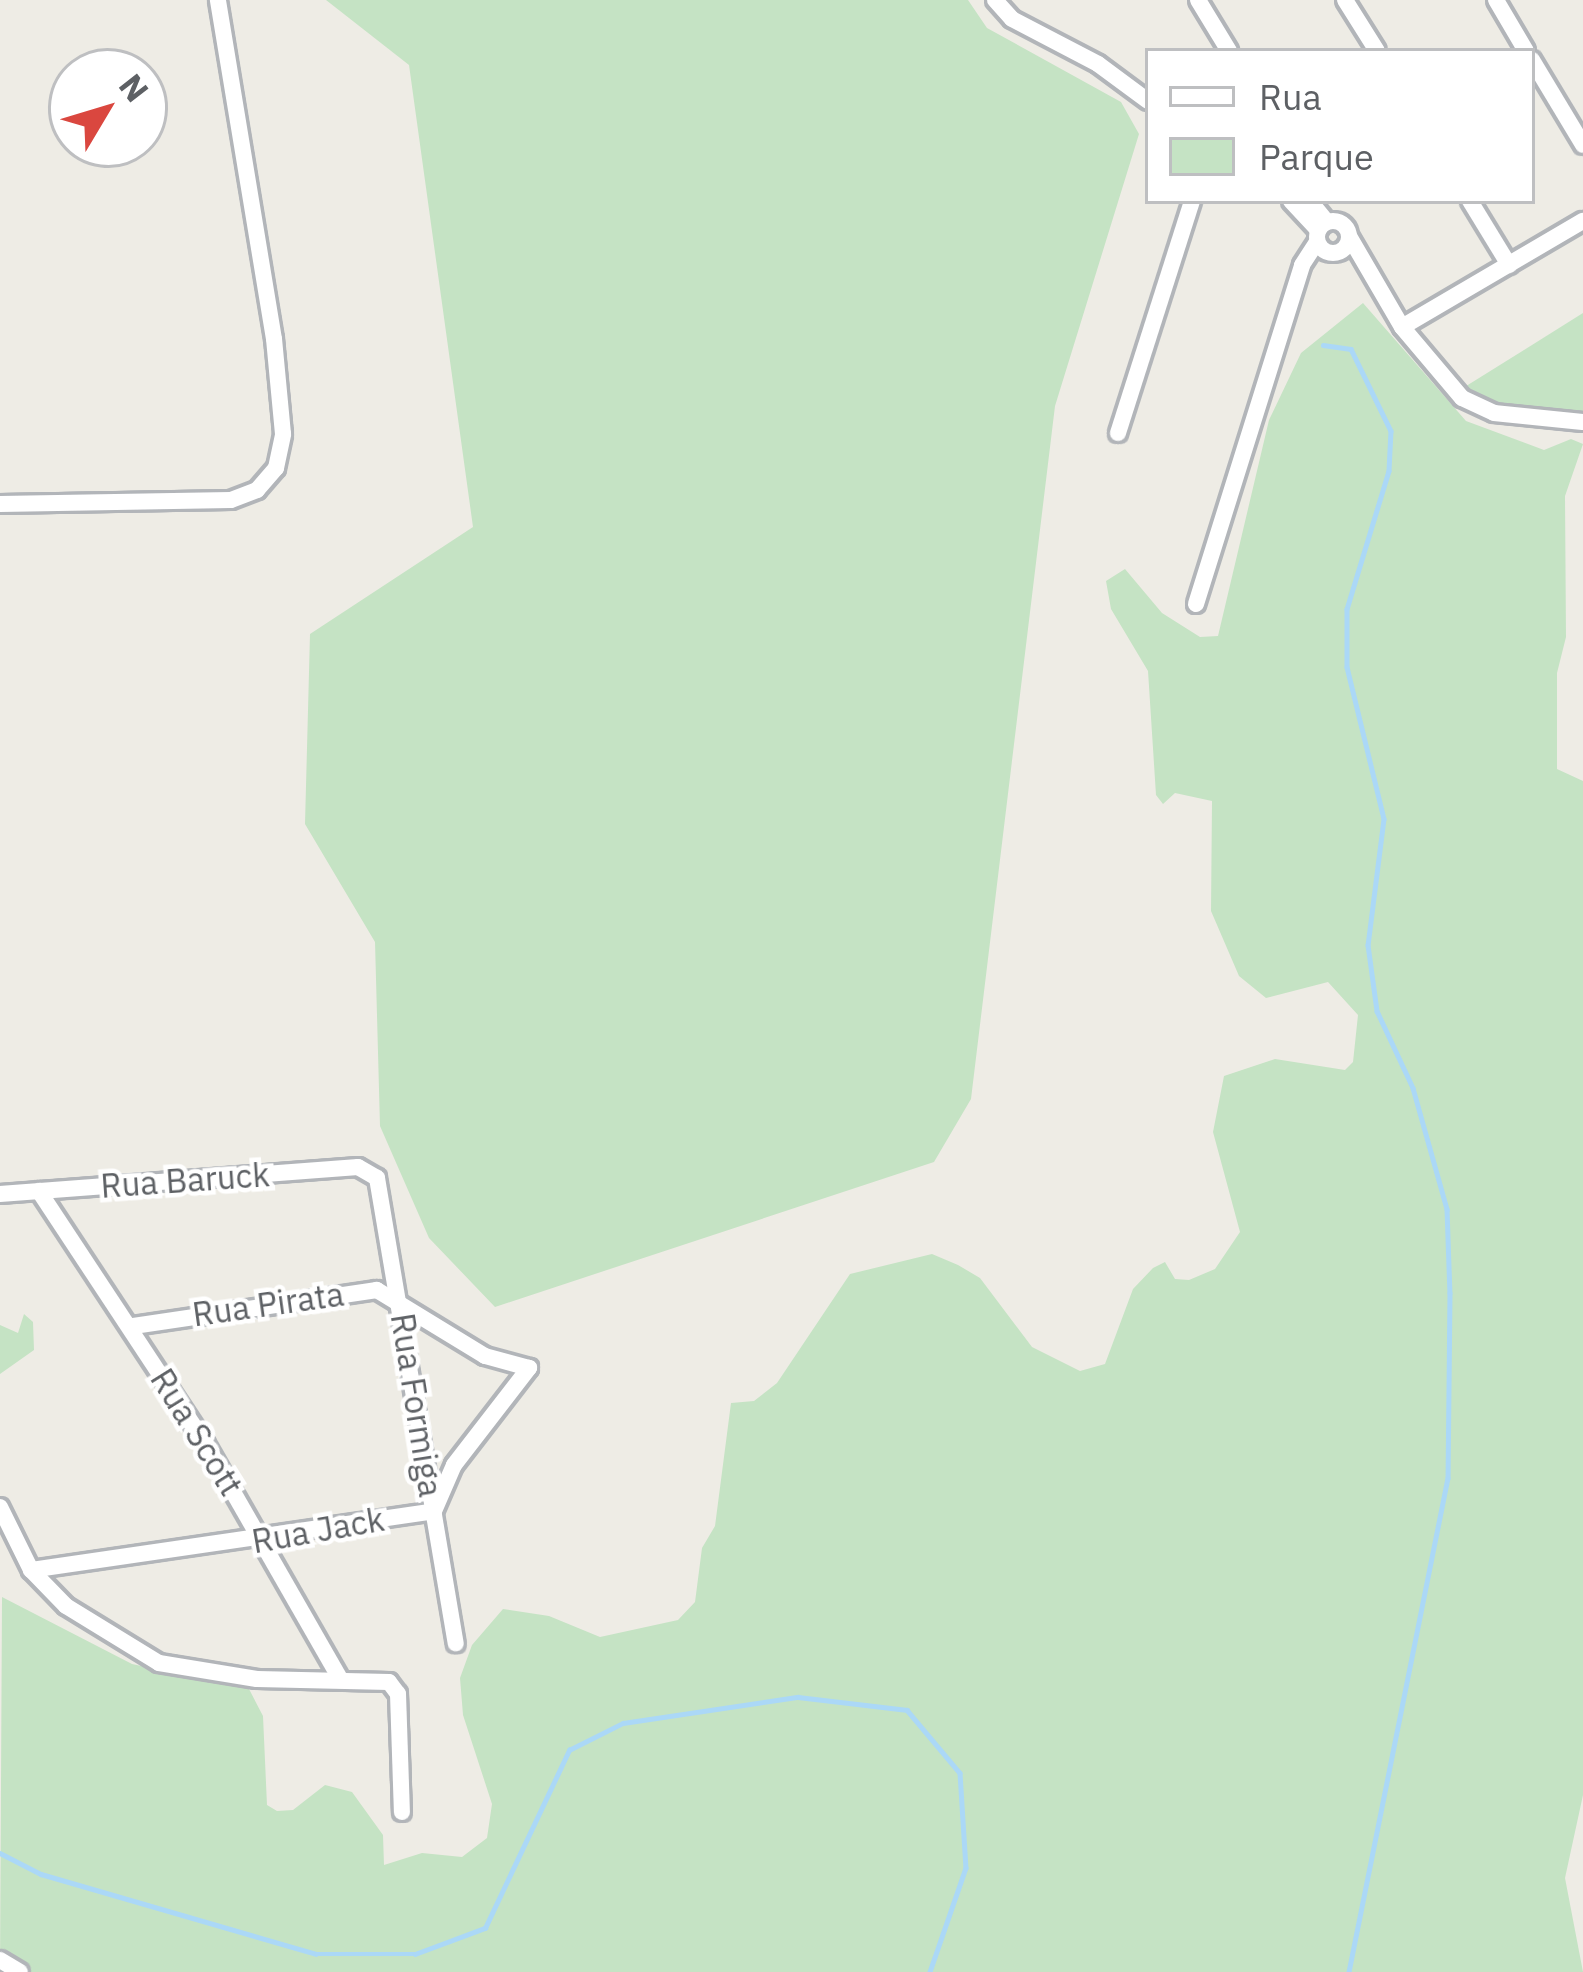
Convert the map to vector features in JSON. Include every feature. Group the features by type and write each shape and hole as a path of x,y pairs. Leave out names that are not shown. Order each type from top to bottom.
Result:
{"street":[{"path":"0,504 231,500 257,490 276,468 283,434 274,339 218,0"},
{"path":"995,0 1012,19 1098,64 1145,99"},
{"path":"1198,0 1227,48"},
{"path":"1345,0 1375,48"},
{"path":"1496,0 1524,48"},
{"path":"1535,65 1583,145"},
{"path":"1118,433 1191,204"},
{"path":"1294,204 1373,282"},
{"path":"1311,204 1326,237"},
{"path":"1196,604 1299,282 1326,237 1323,204"},
{"path":"1472,204 1509,265"},
{"path":"1402,327 1583,221"},
{"path":"1326,237 1349,236 1402,327 1446,386 1478,407 1583,422"},
{"name":"Rua Baruck","path":"0,1194 370,1171"},
{"name":"Rua Formiga","path":"370,1171 383,1190 456,1643"},
{"name":"Rua Scott","path":"39,1191 132,1326 263,1540 341,1680"},
{"name":"Rua Pirata","path":"132,1326 357,1291 401,1300 484,1356 529,1368 454,1465 434,1511"},
{"path":"0,1507 32,1570 94,1628 159,1663 240,1677 382,1680 398,1694 402,1812"},
{"name":"Rua Jack","path":"32,1570 263,1540 434,1511"},
{"path":"0,1960 20,1972"}],"green space":[{"path":"326,0 968,0 987,28 1121,102 1139,134 1055,406 971,1099 934,1162 495,1307 429,1238 380,1126 375,942 305,824 310,634 473,527 409,65"},
{"path":"1363,303 1466,421 1544,450 1571,439 1583,444 1565,496 1566,637 1557,673 1557,769 1583,781 1583,1795 1565,1878 1583,1972 0,1972 2,1597 132,1664 249,1689 263,1716 267,1805 277,1811 293,1810 325,1785 352,1792 383,1835 384,1865 422,1853 462,1857 487,1838 492,1804 463,1715 460,1678 472,1645 503,1609 549,1616 600,1637 678,1620 695,1602 702,1548 715,1526 731,1403 754,1401 777,1383 850,1274 932,1254 980,1278 1032,1347 1080,1371 1105,1364 1133,1289 1153,1268 1165,1262 1175,1279 1189,1280 1215,1269 1240,1232 1213,1132 1224,1076 1275,1059 1345,1070 1353,1062 1358,1015 1328,982 1266,998 1239,976 1211,911 1212,801 1175,793 1163,804 1156,795 1148,671 1111,609 1106,581 1125,569 1162,613 1200,637 1218,636 1269,420 1301,353"},
{"path":"1583,313 1583,415 1508,410 1463,388"},
{"path":"24,1314 33,1322 34,1350 0,1374 0,1325 18,1333"}],"waterway":[{"path":"1323,345 1351,349 1391,431 1389,471 1347,609 1347,667 1384,819 1368,945 1377,1011 1413,1088 1447,1209 1450,1293 1448,1478 1349,1972"},
{"path":"0,1853 41,1874 316,1954 415,1954 485,1928 569,1750 623,1723 798,1697 907,1710 960,1773 966,1868 930,1972"}]}
